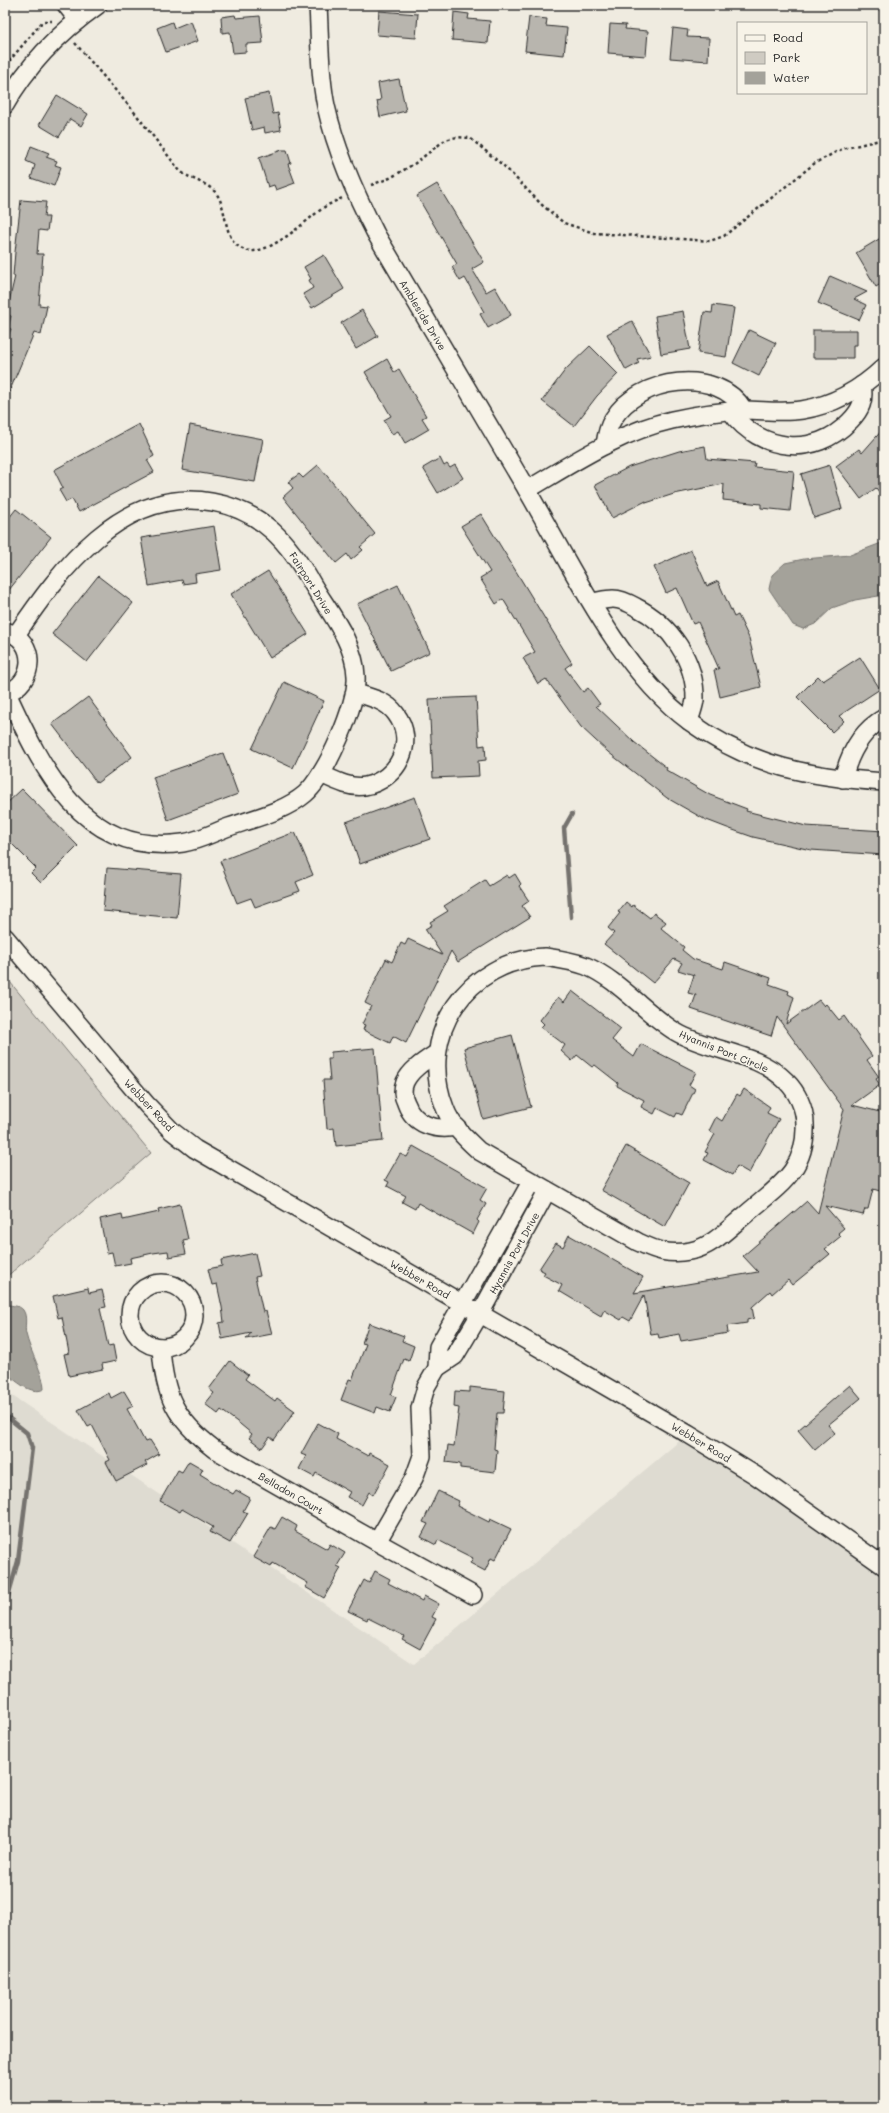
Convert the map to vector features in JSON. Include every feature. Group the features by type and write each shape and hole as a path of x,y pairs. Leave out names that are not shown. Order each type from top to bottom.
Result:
{"street":[{"path":"66,5 78,20"},
{"path":"5,105 34,62 64,31 98,5"},
{"name":"Ambleside Drive","path":"318,5 322,78 326,106 336,145 355,192 376,234 592,602 637,671 662,698 689,721 736,750 775,766 804,773 843,779 884,782"},
{"path":"527,490 605,445 645,428 671,420 738,411 801,410 827,404 851,393 884,367"},
{"path":"605,445 607,432 613,418 624,407 646,390 662,385 692,381 710,385 726,391 738,399 739,423 764,440 790,446 819,442 832,437 853,419 860,408 864,396 862,385"},
{"name":"Fairport Drive","path":"6,693 44,768 65,794 85,815 109,834 136,843 160,845 187,842 208,835 285,806 305,794 321,774 351,708 356,692 356,674 353,656 346,641 302,565 286,543 269,526 248,513 224,504 204,500 184,500 160,503 119,521 74,559 10,633"},
{"path":"592,602 614,599 629,603 647,612 664,625 676,641 687,661 692,680 695,701 689,721"},
{"path":"6,693 16,689 24,681 30,662 28,652 23,643 10,633"},
{"path":"321,774 342,783 364,786 388,776 398,766 403,755 405,743 403,727 396,714 377,699 356,692"},
{"path":"843,779 848,759 861,737 876,722 884,718"},
{"name":"Webber Road","path":"5,937 147,1105 172,1131 219,1164 730,1459 818,1518 884,1566"},
{"name":"Hyannis Port Circle","path":"531,958 563,960 587,966 605,976 653,1016 677,1032 754,1062 775,1072 795,1091 805,1117 806,1136 800,1159 792,1172 720,1236 706,1245 692,1251 675,1253 658,1251 547,1191 478,1151 457,1127 445,1110 438,1088 435,1065 437,1053 440,1034 455,1005 482,977 513,962 531,958"},
{"path":"437,1053 412,1072 404,1083 402,1095 412,1115 420,1123 439,1129 457,1127"},
{"name":"Hyannis Port Drive","path":"437,1368 438,1346 461,1303 532,1182"},
{"name":"Hyannis Port Drive","path":"437,1368 455,1356 480,1314 547,1191"},
{"name":"Belladon Court","path":"161,1347 163,1374 169,1396 180,1416 196,1435 214,1449 474,1595"},
{"path":"378,1542 414,1478 422,1456 420,1408 426,1387 437,1368"}],"path":[{"path":"5,66 43,21 54,22"},
{"path":"74,42 135,112 180,171 189,178 213,190 220,200 231,238 237,247 248,252 257,251 270,246 325,207 355,192 390,178 414,164 445,140 457,137 470,138 505,166 542,205 564,223 594,233 710,242 724,236 815,163 842,149 884,139"}],"shaded area":[{"path":"5,1391 414,1664 683,1438 725,1462 884,1575 884,2108 5,2108"}],"green space":[{"path":"5,976 151,1153 5,1278"}],"water":[{"path":"884,542 884,595 855,600 832,608 815,624 803,629 793,625 769,589 772,575 785,563 804,559 850,555"},
{"path":"9,1305 17,1306 23,1310 26,1319 26,1334 42,1377 44,1389 39,1391 23,1386 5,1372 5,1307"}],"building":[{"path":"379,11 418,14 416,38 377,35"},
{"path":"454,12 469,14 468,19 490,21 488,43 452,40"},
{"path":"235,15 236,18 260,16 263,43 246,44 246,52 233,53 230,32 222,33 221,17"},
{"path":"529,17 547,19 546,26 567,28 564,55 525,51"},
{"path":"191,21 198,41 166,52 157,28 172,22 174,28"},
{"path":"610,24 626,25 625,29 648,31 646,56 608,53"},
{"path":"673,28 688,30 687,37 709,38 708,61 670,58"},
{"path":"399,79 406,111 380,117 377,101 381,100 378,83"},
{"path":"269,93 273,114 278,113 281,130 265,133 264,127 252,130 245,98"},
{"path":"57,95 88,114 81,126 70,119 59,137 39,125"},
{"path":"31,146 49,153 46,157 57,161 55,165 61,167 54,186 31,178 35,165 26,161"},
{"path":"282,150 287,150 291,163 288,164 295,183 276,190 274,185 268,187 259,158"},
{"path":"437,184 484,262 472,269 486,292 495,287 511,315 488,328 480,314 484,312 465,278 460,281 452,267 457,264 417,196"},
{"path":"21,200 46,202 44,217 49,217 47,231 39,230 37,254 43,254 39,305 47,306 41,335 34,333 5,402 5,343 11,329 8,328 11,316 6,315 15,276 13,276"},
{"path":"884,236 884,282 876,287 856,253"},
{"path":"324,255 344,289 312,308 303,294 313,288 309,280 311,279 304,267"},
{"path":"830,276 867,292 854,299 866,305 859,320 818,303"},
{"path":"713,305 734,308 726,357 698,353 704,312 712,313"},
{"path":"362,310 378,336 356,349 341,323"},
{"path":"683,311 690,349 661,354 655,316"},
{"path":"632,321 651,356 637,359 639,363 626,370 607,334"},
{"path":"749,330 776,343 759,376 733,363"},
{"path":"813,330 857,330 857,345 853,345 853,358 813,358"},
{"path":"590,346 618,374 597,396 574,426 542,401 566,369"},
{"path":"387,359 394,372 399,369 426,416 422,418 429,429 405,443 398,431 392,434 384,420 391,416 365,372"},
{"path":"139,424 154,456 147,460 154,472 79,512 72,499 66,502 59,490 63,488 54,470"},
{"path":"190,425 263,439 255,482 182,470"},
{"path":"884,428 884,498 876,488 861,499 836,466 859,449 862,453"},
{"path":"705,446 707,459 755,463 754,467 794,471 790,511 761,508 761,504 723,500 724,484 674,494 646,503 646,501 612,518 595,485 629,467 679,451"},
{"path":"440,458 444,466 447,464 450,468 455,465 463,478 438,493 423,468"},
{"path":"318,465 375,534 360,547 363,550 351,560 347,554 336,563 283,497 293,488 288,482 299,474 303,478"},
{"path":"830,465 842,509 814,518 801,474"},
{"path":"16,509 51,537 5,595 5,523"},
{"path":"481,514 572,663 565,668 583,692 588,688 600,704 596,706 634,742 667,768 666,770 710,795 747,809 746,811 806,826 884,831 884,855 811,850 753,837 730,829 704,819 667,798 608,752 581,727 546,679 538,684 523,658 535,652 503,599 496,604 480,578 490,572 461,526"},
{"path":"214,526 221,570 195,574 196,582 183,584 182,580 149,586 141,538"},
{"path":"691,550 707,586 718,581 734,617 738,615 749,638 761,687 720,697 714,670 719,669 698,622 693,624 677,588 666,593 654,567"},
{"path":"268,571 308,634 270,658 231,594"},
{"path":"98,576 133,603 87,662 52,634"},
{"path":"398,585 430,652 391,671 357,604"},
{"path":"860,657 880,689 839,716 844,721 832,732 797,697 818,676 823,681"},
{"path":"284,682 324,701 293,768 252,749"},
{"path":"88,697 132,757 97,783 52,724"},
{"path":"476,697 479,746 485,745 486,760 478,761 479,776 433,778 429,699"},
{"path":"223,753 238,794 168,820 153,777"},
{"path":"22,789 78,846 41,883 31,873 36,868 5,837 5,805"},
{"path":"415,797 430,839 360,864 346,822"},
{"path":"295,832 313,875 296,882 300,891 255,907 251,898 237,903 220,861"},
{"path":"107,868 181,874 177,918 103,911"},
{"path":"515,874 521,884 519,886 529,901 522,906 530,917 458,962 451,951 406,1043 393,1036 390,1043 363,1030 365,1025 362,1024 371,1006 365,1003 386,959 392,962 401,943 405,945 408,939 442,955 425,929 432,925 430,922 448,911 444,906 485,880 489,886 507,875 509,878"},
{"path":"626,902 632,907 633,905 650,918 654,913 666,922 661,928 684,947 682,950 693,959 723,969 725,962 771,978 769,984 789,991 788,994 794,997 786,1024 819,1000 824,1006 826,1004 839,1020 844,1016 872,1056 867,1060 879,1077 876,1079 880,1085 852,1105 884,1113 884,1173 880,1191 873,1189 868,1209 865,1209 863,1215 825,1206 844,1228 838,1233 841,1236 825,1249 830,1254 792,1285 788,1280 772,1294 770,1291 752,1307 754,1318 747,1320 747,1323 727,1326 728,1333 681,1341 679,1334 659,1338 658,1334 651,1335 644,1295 630,1321 623,1317 621,1320 604,1310 601,1316 559,1291 562,1285 543,1275 545,1272 539,1269 556,1243 563,1247 569,1235 643,1277 634,1293 758,1272 743,1256 807,1201 818,1213 844,1109 777,1017 771,1036 691,1009 696,995 688,993 694,975 678,970 682,963 674,959 653,983 604,944 614,933 608,928 620,913 618,912"},
{"path":"572,991 621,1029 612,1040 634,1057 641,1044 696,1072 689,1085 695,1089 682,1115 677,1113 675,1117 657,1108 654,1114 641,1107 644,1100 617,1086 618,1083 595,1065 592,1067 577,1055 572,1061 561,1051 565,1045 541,1027 544,1024 540,1020 558,997 564,1002"},
{"path":"512,1035 531,1107 483,1119 464,1048"},
{"path":"375,1048 383,1141 336,1146 334,1128 327,1129 323,1080 330,1080 328,1059 331,1059 331,1052"},
{"path":"744,1089 770,1107 767,1113 779,1119 749,1173 737,1166 732,1175 704,1160 708,1153 705,1152 715,1134 709,1131 716,1117 722,1121 737,1094 740,1096"},
{"path":"413,1146 487,1188 480,1200 486,1204 477,1220 479,1222 473,1234 418,1203 415,1209 402,1202 406,1196 387,1186 389,1182 385,1180 400,1154 407,1157"},
{"path":"626,1146 689,1183 665,1227 601,1190"},
{"path":"180,1204 188,1239 183,1240 186,1254 169,1257 168,1251 153,1253 130,1258 131,1263 115,1266 112,1252 107,1253 100,1219 122,1214 123,1220 159,1212 158,1209"},
{"path":"255,1253 260,1276 255,1277 263,1312 266,1311 272,1334 246,1339 251,1333 222,1339 219,1323 224,1322 222,1307 217,1284 212,1285 208,1269 222,1266 221,1260"},
{"path":"88,1288 89,1293 102,1290 106,1307 100,1308 108,1346 113,1345 116,1361 102,1364 103,1369 69,1376 64,1354 69,1353 62,1317 58,1318 53,1296"},
{"path":"369,1323 404,1336 402,1341 414,1346 409,1361 404,1359 396,1381 391,1395 396,1397 390,1412 377,1407 375,1413 341,1400 349,1379 352,1380 366,1344 362,1343"},
{"path":"230,1361 248,1375 245,1379 275,1401 277,1398 295,1411 274,1440 270,1437 262,1448 249,1438 252,1434 240,1424 221,1410 218,1414 205,1404 214,1393 209,1389"},
{"path":"850,1385 861,1398 828,1425 835,1433 815,1450 798,1430"},
{"path":"470,1387 505,1391 503,1413 497,1413 494,1449 497,1450 495,1472 460,1468 460,1464 446,1462 448,1445 454,1446 459,1408 454,1407 455,1391 470,1392"},
{"path":"124,1391 133,1406 127,1409 145,1442 150,1440 159,1454 145,1462 147,1465 116,1481 106,1462 110,1460 92,1425 88,1427 78,1410 109,1393 111,1398"},
{"path":"318,1423 338,1434 336,1439 368,1456 369,1453 390,1464 373,1495 369,1492 362,1505 347,1497 350,1492 316,1473 314,1477 299,1469 306,1456 301,1454"},
{"path":"189,1461 203,1469 200,1474 213,1482 233,1494 236,1490 250,1498 243,1511 248,1513 230,1543 210,1532 213,1527 182,1509 180,1512 160,1501 178,1470 182,1472"},
{"path":"438,1491 459,1501 457,1506 489,1522 490,1519 511,1529 495,1560 491,1558 485,1571 470,1563 473,1558 438,1540 436,1545 421,1537 428,1524 423,1522"},
{"path":"282,1517 297,1526 295,1531 327,1549 330,1544 345,1553 337,1566 341,1568 324,1598 305,1587 308,1583 273,1563 271,1567 253,1557 271,1527 275,1529"},
{"path":"375,1571 390,1579 388,1583 422,1601 424,1596 439,1604 432,1617 436,1619 420,1649 402,1639 404,1636 368,1618 367,1620 348,1611 364,1580 369,1583"}],"waterway":[{"path":"571,917 564,828 572,814"},
{"path":"5,1415 27,1433 32,1448 18,1561 5,1607"}]}
